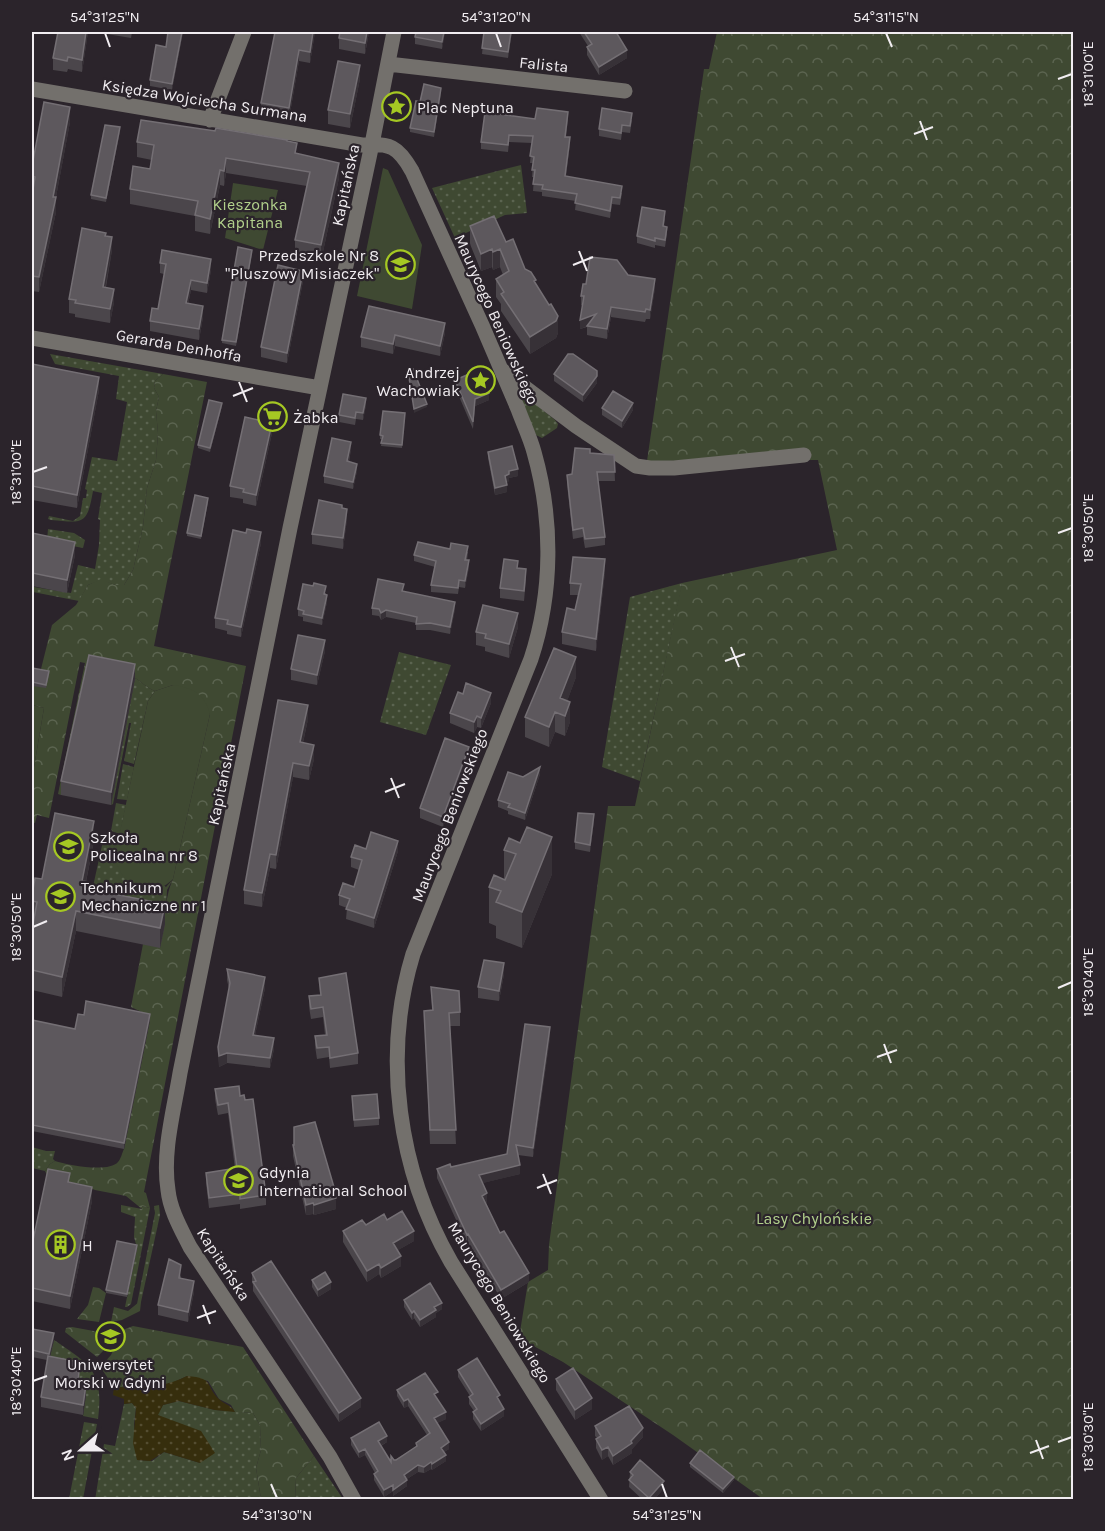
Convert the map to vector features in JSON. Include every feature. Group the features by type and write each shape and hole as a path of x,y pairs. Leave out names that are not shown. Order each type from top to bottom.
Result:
{"street":[{"path":"210,120 244,32"},
{"name":"Kapitańska","path":"354,1500 330,1457 190,1247 172,1209 168,1190 168,1152 180,1073 394,32"},
{"name":"Falista","path":"388,64 625,91"},
{"name":"Księdza Wojciecha Surmana","path":"32,89 362,145 372,144"},
{"name":"Maurycego Beniowskiego","path":"372,144 397,149 406,161 502,370 534,450 548,524 546,590 541,623 531,659 413,954 403,986 397,1078 400,1109 409,1157 433,1230 457,1272 601,1500"},
{"name":"Gerarda Denhoffa","path":"32,338 320,388"},
{"path":"502,370 576,426 636,466 674,468 804,455"}],"green space":[{"name":"Lasy Chylońskie","path":"717,32 1073,32 1073,1499 763,1499 673,1435 563,1362 519,1338 528,1282 548,1270 549,1245 608,806 635,806 682,583 837,550 818,460 647,461 704,69 709,69"},
{"path":"521,165 527,213 505,215 455,238 432,188"},
{"path":"383,168 388,170 422,245 412,309 357,296"},
{"name":"Kieszonka Kapitana","path":"233,183 278,190 263,250 225,238"},
{"path":"50,354 163,374 155,381 154,388 159,397 156,411 158,433 156,460 147,488 143,527 133,570 124,585 115,585 101,580 88,585 79,601 33,592 34,587 71,593 78,565 95,569 102,493 93,491 89,510 82,519 71,522 48,519 49,516 73,521 80,516 83,498 86,498 87,490 85,489 92,457 117,461 127,402 116,399 119,376 55,364"},
{"path":"163,374 207,382 154,646 246,666 144,1192 150,1208 142,1206 142,1209 126,1196 95,1190 81,1184 52,1180 45,1171 55,1161 88,1167 106,1167 119,1161 124,1149 150,1020 150,1016 131,1007 143,944 160,947 168,895 210,714 173,685 155,691 135,678 61,795 58,794 85,663 80,662 49,818 37,815 35,823 32,822 32,779 44,708 32,705 32,686 40,673 52,625 76,605 88,585 101,579 115,585 124,585 133,570 143,527 147,488 156,460 158,433 156,411 159,397 154,388 155,381"},
{"path":"521,394 555,420 558,424 557,428 542,438 536,435 520,397"},
{"path":"48,529 74,533 85,540 83,548 47,541"},
{"path":"682,583 640,781 602,767 630,597"},
{"path":"399,652 451,665 426,735 380,722"},
{"path":"135,678 155,691 148,701 134,764 124,761 131,723 129,723 111,805"},
{"path":"173,685 197,693 205,701 210,714 173,879 164,886 145,891 129,883 118,866 115,855 148,701 155,691"},
{"path":"32,705 44,708 32,779"},
{"path":"123,764 134,767 127,800 117,799"},
{"path":"116,803 126,805 120,834 111,831"},
{"path":"110,836 119,838 115,855 166,887 173,879 167,890 165,924 117,915 92,891 103,841 109,842"},
{"path":"32,1147 55,1151 53,1159 55,1161 45,1171 32,1168"},
{"path":"121,1205 142,1209 142,1206 150,1208 131,1304 127,1307 125,1307 137,1248 134,1237 135,1217 121,1212"},
{"path":"159,1205 160,1215 141,1302 137,1304 155,1213 154,1206"},
{"path":"93,1287 106,1293 99,1322 77,1319 88,1305"},
{"path":"141,1302 140,1311 122,1320 111,1322 114,1307 128,1311"},
{"path":"133,1326 243,1347 314,1456 296,1478 295,1499 261,1499 256,1468 261,1450 260,1425 253,1413 235,1412 231,1405 219,1399 208,1381 187,1376 153,1388 114,1387 103,1371 103,1364 111,1355 123,1330"},
{"path":"72,1327 110,1334 104,1350 97,1357 65,1332 66,1328"},
{"path":"54,1340 77,1356 92,1371 99,1390 98,1419 83,1416 86,1395 49,1361"},
{"path":"179,1401 215,1410 253,1413 260,1425 261,1450 256,1468 261,1499 95,1500 104,1444 115,1446 124,1404 132,1403 136,1408 134,1424 137,1460 152,1461 164,1452 200,1463 176,1423 157,1415 163,1405"},
{"path":"84,1422 97,1424 83,1499 69,1499"},
{"path":"314,1456 343,1499 295,1500 296,1478"}],"sand":[{"path":"187,1376 206,1381 215,1395 235,1412 215,1410 179,1401 163,1405 158,1415 201,1431 215,1453 200,1463 164,1452 150,1461 137,1460 133,1443 136,1408 132,1403 124,1404 124,1399 113,1395 114,1387 151,1386 169,1383"}],"building":[{"path":"58,32 86,32 82,60 68,57 67,61 53,58"},
{"path":"168,32 182,32 172,84 150,80 156,45 166,47"},
{"path":"275,32 313,32 310,52 299,50 289,108 261,103"},
{"path":"340,32 367,32 365,43 339,38"},
{"path":"416,32 444,32 442,42 415,37"},
{"path":"484,32 511,32 508,52 482,48"},
{"path":"584,32 616,32 627,50 599,67 587,47 592,44"},
{"path":"338,61 360,65 350,114 328,110"},
{"path":"424,84 441,88 434,132 410,128 416,101 420,102"},
{"path":"44,102 70,107 53,197 56,197 39,277 32,276 32,196 35,177 32,176 32,166"},
{"path":"537,108 568,112 565,137 570,137 565,176 622,186 620,198 612,197 610,211 575,203 577,194 542,189 543,185 533,184 534,157 530,156 533,136 509,135 508,145 481,142 485,112 535,119"},
{"path":"602,108 632,113 630,126 622,125 621,133 599,129"},
{"path":"141,120 215,131 216,128 287,140 297,143 295,153 339,163 321,245 295,240 310,172 226,158 224,171 220,170 210,219 195,215 198,201 130,189 133,166 150,169 154,145 137,142"},
{"path":"105,125 120,127 106,198 91,195"},
{"path":"642,207 665,211 663,226 667,227 665,240 655,238 655,241 637,236"},
{"path":"494,216 506,242 513,239 525,269 531,272 536,280 534,281 558,316 556,321 530,337 501,294 504,292 496,279 509,271 500,249 493,252 492,249 481,254 470,226"},
{"path":"82,228 106,233 105,236 112,237 103,287 114,289 110,309 75,303 76,300 69,299"},
{"path":"238,247 252,250 236,342 222,340"},
{"path":"162,250 211,259 207,283 191,280 186,303 203,306 199,329 150,321 152,308 158,309 166,264 160,263"},
{"path":"590,257 617,260 628,275 655,279 650,310 646,309 645,312 611,307 607,329 587,326 596,314 580,320 584,296 581,296 583,284 586,284"},
{"path":"278,265 303,271 287,353 261,347"},
{"path":"369,306 445,323 440,346 395,335 393,344 361,337"},
{"path":"568,354 573,354 597,371 597,376 583,395 554,374"},
{"path":"32,364 99,377 77,495 32,486"},
{"path":"413,369 427,404 414,409 408,371"},
{"path":"474,372 475,375 481,373 489,393 475,399 473,422 455,380"},
{"path":"613,391 633,403 622,421 602,408"},
{"path":"343,394 366,398 363,413 356,412 355,418 339,415"},
{"path":"209,400 222,403 210,448 198,445"},
{"path":"383,411 405,413 402,445 381,443"},
{"path":"245,417 272,423 256,495 230,486"},
{"path":"332,438 351,442 347,461 357,464 353,482 324,476"},
{"path":"512,446 518,469 509,471 509,474 505,476 507,485 495,488 488,452"},
{"path":"575,448 590,449 590,453 614,455 615,472 597,472 605,537 585,539 583,528 573,530 567,475 572,474"},
{"path":"195,495 208,498 201,536 187,533"},
{"path":"319,500 342,505 342,508 347,509 343,538 312,534"},
{"path":"247,529 261,532 241,627 227,624 228,620 215,618 233,530 246,533"},
{"path":"32,533 75,542 67,580 32,573"},
{"path":"418,542 450,549 451,543 468,546 465,560 469,560 465,581 459,580 458,588 431,585 436,561 414,555"},
{"path":"573,557 605,559 596,639 562,632 567,608 575,610 581,584 570,583"},
{"path":"504,559 518,561 517,568 526,569 524,591 500,588"},
{"path":"378,579 404,584 402,591 455,602 450,627 430,623 416,624 417,617 386,610 381,613 379,609 372,608"},
{"path":"314,583 326,586 324,594 327,595 322,618 303,614 304,611 298,609 303,584 313,586"},
{"path":"483,605 518,613 509,644 485,638 486,634 476,632"},
{"path":"298,635 325,640 317,675 291,669"},
{"path":"554,648 576,657 560,698 570,702 565,716 555,712 549,727 525,717"},
{"path":"89,655 135,664 111,792 61,781"},
{"path":"32,668 49,671 46,685 32,682"},
{"path":"466,683 491,693 481,718 477,716 474,722 450,713 458,692 463,694"},
{"path":"278,700 308,705 300,742 314,745 309,766 293,763 276,855 270,854 262,893 244,890"},
{"path":"445,738 469,747 443,817 420,808"},
{"path":"540,767 525,813 508,807 510,804 498,800 508,772 523,777"},
{"path":"55,813 94,821 82,881 89,882 88,889 165,904 160,928 76,911 62,977 32,970 32,930 37,902 32,901 32,895 35,878 42,879"},
{"path":"578,813 594,814 590,845 575,842"},
{"path":"527,827 552,837 522,912 496,902 501,891 489,887 494,875 505,880 516,854 504,850 509,838 520,843"},
{"path":"371,832 398,841 374,918 346,909 350,899 339,895 343,883 354,887 362,860 351,857 355,845 366,849"},
{"path":"484,960 504,963 499,991 478,987"},
{"path":"227,969 265,977 253,1035 274,1038 270,1058 227,1053 219,1056 218,1047 230,983"},
{"path":"346,973 358,1053 330,1058 329,1047 317,1048 315,1036 327,1035 323,1007 311,1009 309,996 321,995 319,978"},
{"path":"431,987 459,991 460,1012 449,1013 456,1130 430,1130 424,1011 433,1010"},
{"path":"86,1001 150,1014 124,1143 32,1125 32,1020 75,1029 78,1014 84,1015"},
{"path":"525,1024 550,1027 533,1148 516,1145 520,1165 479,1175 487,1193 482,1196 500,1233 504,1231 529,1273 501,1290 467,1235 437,1169 450,1164 451,1167 507,1154"},
{"path":"239,1086 240,1096 244,1095 245,1100 253,1099 266,1195 240,1199 240,1194 209,1198 206,1173 237,1168 228,1103 218,1105 215,1089"},
{"path":"377,1094 379,1118 354,1120 352,1096"},
{"path":"315,1122 336,1198 314,1205 313,1203 306,1205 293,1145 294,1127"},
{"name":"H","path":"48,1169 70,1173 68,1182 92,1187 70,1296 32,1288 32,1245"},
{"path":"402,1211 414,1231 393,1243 401,1256 381,1268 379,1264 367,1271 343,1231 362,1220 366,1225 384,1214 387,1220"},
{"path":"117,1241 137,1245 127,1294 106,1290"},
{"path":"169,1259 181,1265 179,1278 194,1281 188,1312 158,1305"},
{"path":"271,1261 361,1398 339,1413 253,1282 256,1281 252,1273"},
{"path":"325,1272 331,1282 318,1290 312,1280"},
{"path":"430,1283 442,1303 434,1307 436,1310 420,1320 414,1311 412,1313 404,1300"},
{"path":"32,1329 54,1333 49,1354 32,1350"},
{"path":"48,1356 74,1361 73,1370 79,1371 78,1383 86,1385 83,1405 41,1397"},
{"path":"477,1358 500,1395 497,1397 504,1409 481,1424 473,1412 477,1409 469,1397 473,1394 458,1370"},
{"path":"573,1368 592,1398 575,1410 556,1379"},
{"path":"425,1373 438,1392 434,1394 446,1412 434,1418 449,1442 441,1448 446,1455 424,1467 418,1465 404,1475 407,1480 393,1490 393,1485 384,1490 374,1474 378,1471 365,1449 359,1452 351,1438 379,1422 387,1436 378,1441 391,1462 391,1456 396,1460 417,1446 416,1443 430,1433 408,1399 404,1401 397,1390"},
{"path":"629,1406 643,1428 631,1441 632,1443 613,1456 608,1447 602,1450 596,1439 601,1436 595,1426"},
{"path":"700,1450 734,1477 723,1489 690,1463"},
{"path":"640,1460 664,1481 649,1498 629,1480 633,1475 630,1472"}],"place":[{"name":"Plac Neptuna","path":"396,107"},
{"name":"Przedszkole Nr 8 \"Pluszowy Misiaczek\"","path":"400,264"},
{"name":"Andrzej Wachowiak","path":"481,381"},
{"name":"Żabka","path":"272,417"},
{"name":"Szkoła Policealna nr 8","path":"69,846"},
{"name":"Technikum Mechaniczne nr 1","path":"60,896"},
{"name":"Gdynia International School","path":"238,1181"},
{"name":"H","path":"61,1245"},
{"name":"Uniwersytet Morski w Gdyni","path":"110,1336"}]}
